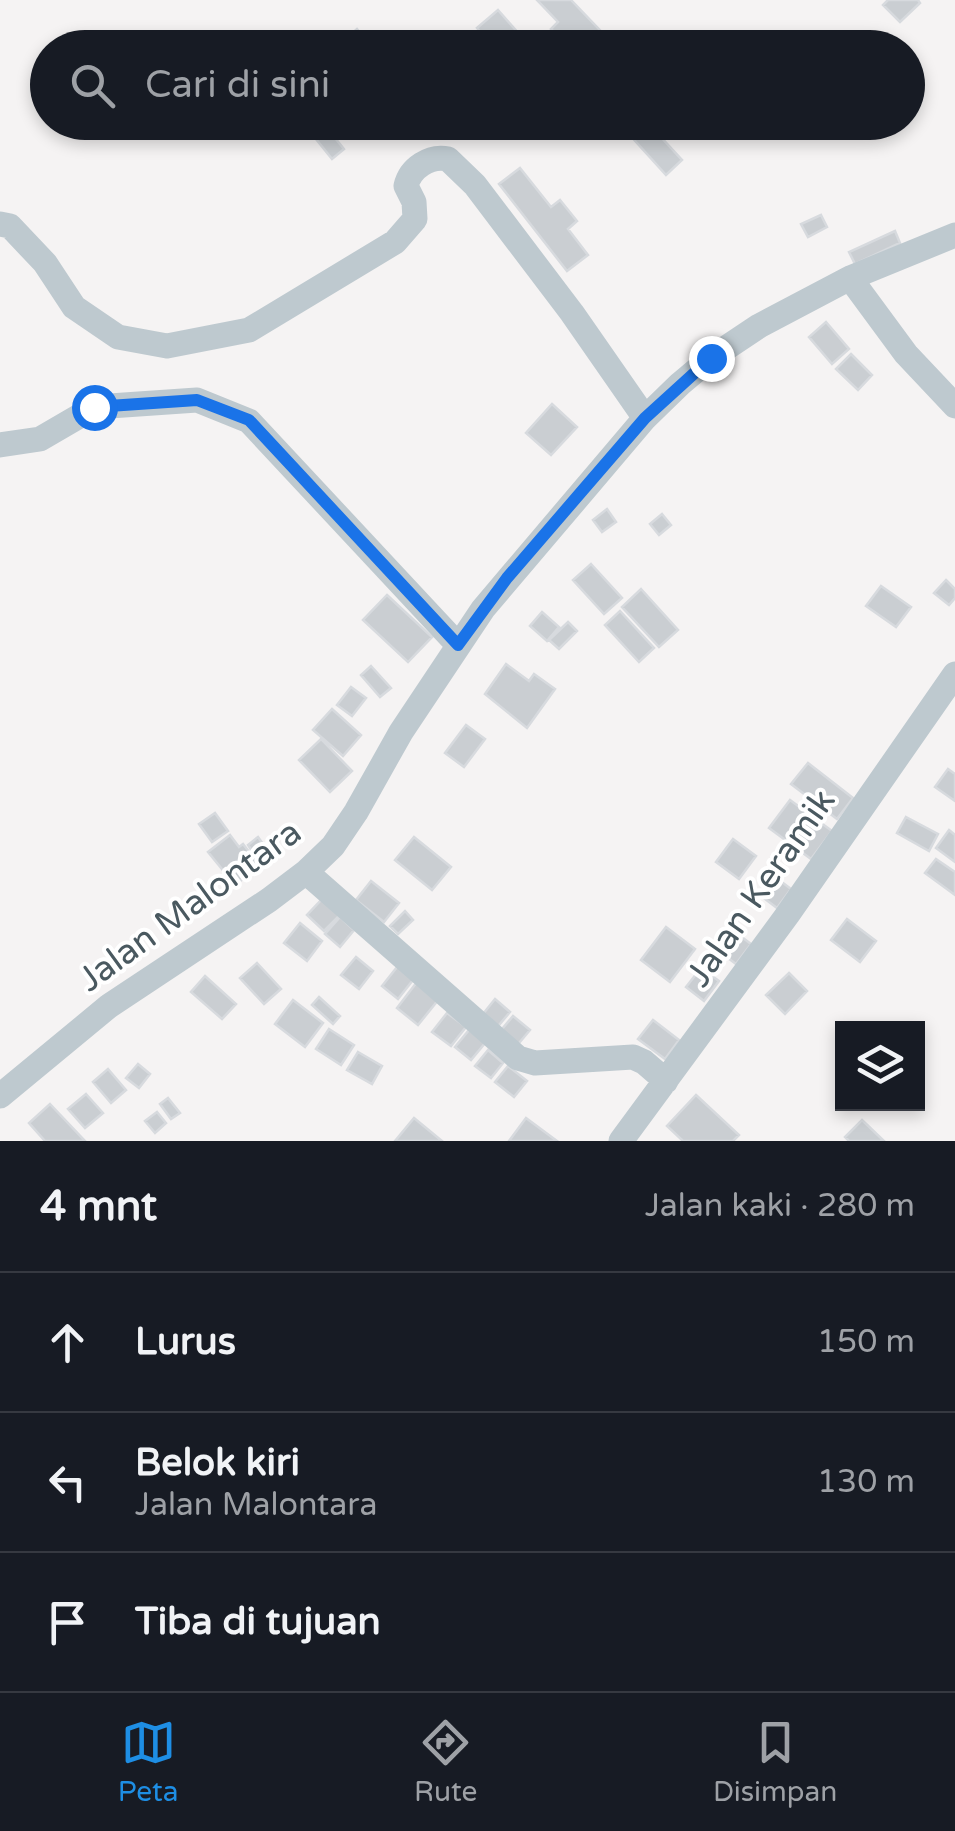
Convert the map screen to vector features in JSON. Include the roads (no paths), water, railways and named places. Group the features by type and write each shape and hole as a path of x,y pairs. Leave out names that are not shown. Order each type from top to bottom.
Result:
{"street":[{"path":"0,224 10,226 45,263 74,307 118,336 167,346 249,330 395,242 415,219 414,202 406,186 409,176 431,160 448,159 475,185 645,418"},
{"name":"Jalan Malontara","path":"0,1096 110,1006 306,872 332,846 401,732 507,578 645,418 711,358 759,326 850,278 955,235"},
{"path":"850,278 906,354 955,406"},
{"path":"0,445 40,439 94,407 197,400 249,420 458,645"},
{"name":"Jalan Keramik","path":"621,1141 955,674"},
{"path":"306,872 518,1058 535,1063 622,1055 644,1062 666,1081"}]}
